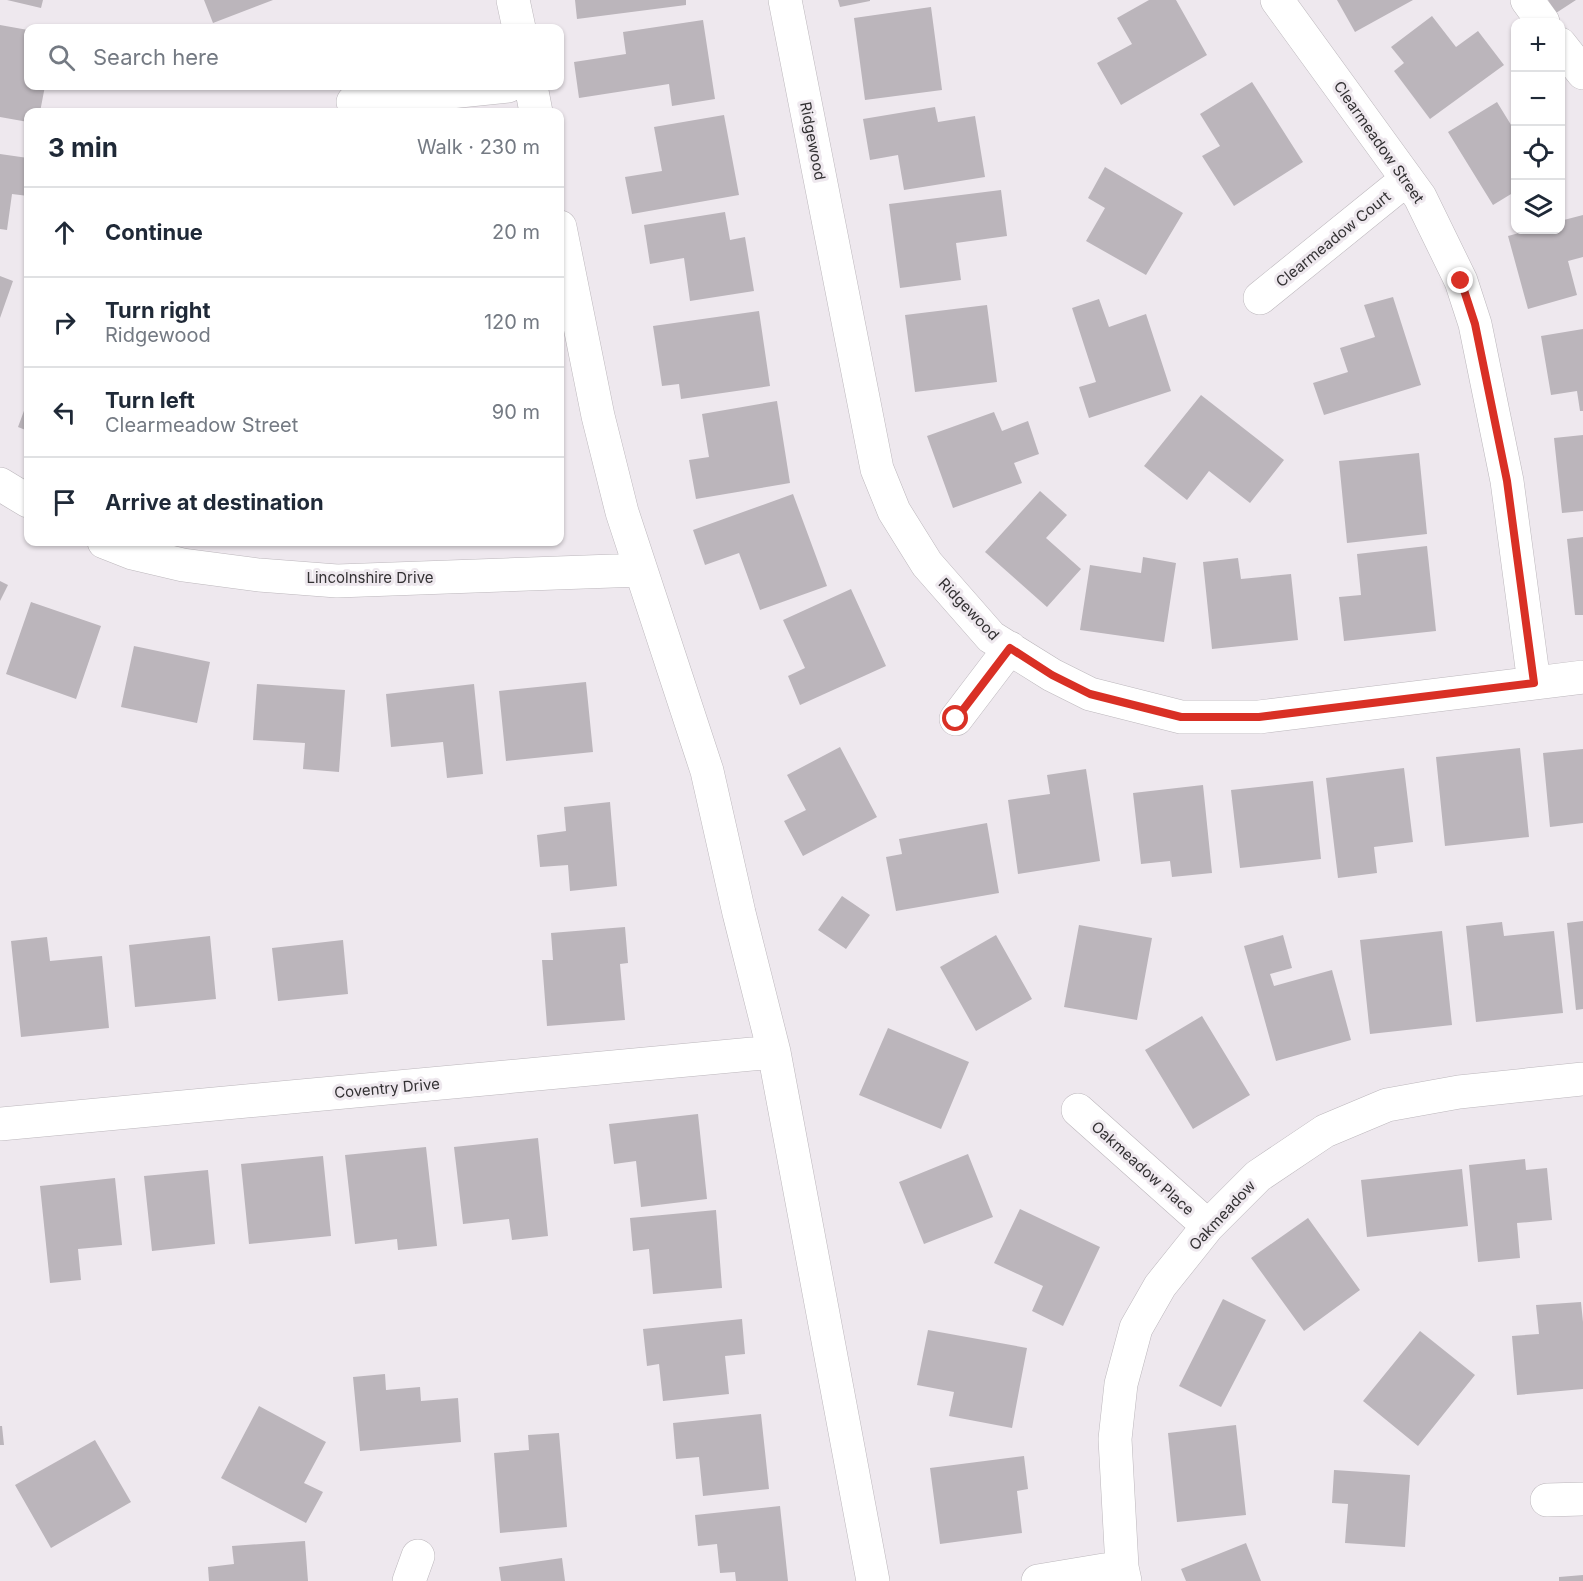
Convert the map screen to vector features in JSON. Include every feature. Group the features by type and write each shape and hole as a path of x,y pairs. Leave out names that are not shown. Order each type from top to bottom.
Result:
{"street":[{"path":"513,0 518,24"},
{"name":"Ridgewood","path":"785,0 878,469 894,511 927,564 991,637 1052,675 1090,694 1181,717 1259,717 1583,677"},
{"name":"Clearmeadow Street","path":"1277,0 1420,197 1461,281 1475,324 1507,481 1534,683"},
{"path":"1527,0 1541,18"},
{"path":"1565,50 1583,73"},
{"path":"353,102 469,90"},
{"path":"532,90 535,108"},
{"name":"Clearmeadow Court","path":"1260,298 1407,179"},
{"path":"564,247 598,416 622,512 707,771 739,913 774,1052 873,1581"},
{"path":"0,484 24,499"},
{"name":"Lincolnshire Drive","path":"114,546 132,553 183,565 259,575 337,581 640,570"},
{"path":"956,719 1010,648"},
{"name":"Coventry Drive","path":"0,1124 774,1052"},
{"name":"Oakmeadow","path":"1124,1574 1115,1439 1121,1384 1136,1328 1160,1286 1208,1226 1258,1176 1268,1169 1325,1131 1387,1105 1459,1092 1583,1079"},
{"name":"Oakmeadow Place","path":"1078,1110 1208,1226"},
{"path":"1547,1500 1583,1498"},
{"path":"1038,1581 1124,1574"}],"building":[{"path":"7,0 43,0 41,8"},
{"path":"204,0 273,0 213,23"},
{"path":"575,0 686,0 686,5 577,19"},
{"path":"838,0 870,0 870,1 840,7"},
{"path":"1149,0 1176,0 1207,55 1121,105 1097,63 1132,44 1117,18"},
{"path":"1337,0 1413,0 1355,32"},
{"path":"1548,0 1576,0 1556,13"},
{"path":"931,7 942,90 865,100 854,18"},
{"path":"1432,16 1456,47 1478,31 1504,65 1430,119 1394,71 1404,63 1391,47"},
{"path":"703,20 715,99 672,106 669,84 579,98 574,62 626,54 623,32"},
{"path":"0,25 24,29 24,90 44,90 41,108 24,108 24,121 0,117"},
{"path":"1252,82 1303,162 1234,206 1202,156 1220,146 1200,114"},
{"path":"1497,102 1511,125 1511,194 1493,205 1448,132"},
{"path":"935,107 938,122 975,116 985,177 904,190 898,155 870,160 863,119"},
{"path":"724,115 739,195 632,214 625,177 662,171 654,127"},
{"path":"0,154 24,157 24,196 12,194 7,230 0,229"},
{"path":"1105,167 1183,213 1146,275 1086,241 1105,208 1088,198"},
{"path":"1001,190 1007,236 956,243 961,280 900,288 889,204"},
{"path":"725,212 730,240 745,237 754,291 690,301 684,258 650,264 644,225"},
{"path":"1583,215 1583,257 1568,261 1577,295 1528,309 1508,236 1565,234 1565,220"},
{"path":"0,276 13,281 0,318"},
{"path":"1393,297 1421,385 1324,415 1313,383 1348,372 1340,348 1375,337 1364,305"},
{"path":"1099,299 1109,327 1146,314 1171,391 1089,418 1079,387 1096,382 1072,308"},
{"path":"987,305 997,382 915,392 905,315"},
{"path":"759,311 770,386 681,399 679,384 662,386 653,326"},
{"path":"1583,329 1583,411 1580,411 1577,391 1551,395 1541,336"},
{"path":"1201,395 1284,460 1250,503 1209,471 1187,500 1144,466"},
{"path":"777,401 790,483 696,499 689,460 709,457 702,414"},
{"path":"24,411 24,429 18,427"},
{"path":"994,412 1002,431 1028,421 1039,454 1014,463 1022,483 953,508 927,436"},
{"path":"1583,435 1583,511 1562,513 1554,438"},
{"path":"1419,453 1427,534 1347,543 1339,461"},
{"path":"1040,491 1067,515 1046,538 1081,569 1047,607 985,552"},
{"path":"793,494 827,586 760,610 739,553 705,565 693,530"},
{"path":"1583,537 1583,615 1575,615 1567,539"},
{"path":"1427,546 1436,631 1344,641 1339,597 1361,595 1357,554"},
{"path":"1143,557 1176,563 1164,642 1080,630 1090,565 1141,573"},
{"path":"1238,558 1241,579 1291,574 1298,640 1212,649 1203,562"},
{"path":"0,581 8,585 0,601"},
{"path":"851,589 886,666 800,705 788,676 805,668 783,620"},
{"path":"31,602 101,626 76,699 6,674"},
{"path":"134,646 210,662 197,723 121,707"},
{"path":"586,682 593,752 506,761 499,691"},
{"path":"257,684 345,690 339,772 303,769 305,743 253,740"},
{"path":"474,684 483,774 447,778 443,742 391,747 386,694"},
{"path":"840,747 877,817 803,856 784,821 806,810 787,775"},
{"path":"1520,748 1529,837 1445,846 1436,757"},
{"path":"1583,749 1583,823 1550,827 1543,753"},
{"path":"1404,768 1413,842 1374,847 1377,873 1338,878 1326,778"},
{"path":"1086,769 1100,861 1018,874 1008,800 1050,794 1047,775"},
{"path":"1313,781 1321,859 1240,868 1231,790"},
{"path":"1203,785 1212,873 1172,877 1170,861 1141,864 1133,793"},
{"path":"610,802 617,886 570,891 568,865 540,867 537,835 566,831 564,807"},
{"path":"987,823 999,893 896,911 886,857 902,854 899,839"},
{"path":"842,896 870,915 846,949 818,930"},
{"path":"1583,921 1583,1009 1576,1010 1567,923"},
{"path":"1502,922 1504,936 1554,931 1563,1013 1476,1022 1466,926"},
{"path":"1079,925 1152,938 1137,1020 1064,1007"},
{"path":"625,927 628,963 620,964 625,1020 547,1026 542,960 553,960 551,933"},
{"path":"1442,931 1452,1025 1370,1034 1360,940"},
{"path":"996,935 1032,999 976,1031 940,967"},
{"path":"1283,935 1292,968 1270,974 1274,986 1332,970 1351,1040 1276,1061 1244,946"},
{"path":"210,936 216,999 135,1007 129,945"},
{"path":"47,937 50,961 102,956 109,1028 21,1037 11,941"},
{"path":"343,940 348,994 278,1001 272,948"},
{"path":"1202,1016 1250,1095 1193,1129 1145,1050"},
{"path":"888,1028 969,1062 941,1129 859,1095"},
{"path":"698,1114 707,1199 641,1207 636,1161 614,1164 609,1124"},
{"path":"538,1138 548,1236 512,1240 509,1219 463,1224 454,1147"},
{"path":"426,1147 437,1246 398,1250 397,1239 355,1244 345,1155"},
{"path":"968,1154 993,1217 924,1244 899,1182"},
{"path":"323,1156 331,1236 249,1244 241,1164"},
{"path":"1525,1159 1526,1170 1547,1168 1552,1220 1517,1223 1520,1258 1478,1262 1469,1165"},
{"path":"1462,1169 1468,1226 1367,1237 1361,1180"},
{"path":"208,1170 215,1244 152,1251 144,1176"},
{"path":"115,1178 122,1245 78,1249 81,1280 50,1283 40,1186"},
{"path":"1020,1209 1100,1247 1063,1326 1032,1311 1043,1286 994,1263"},
{"path":"716,1210 722,1288 653,1294 649,1249 633,1251 630,1218"},
{"path":"1308,1218 1360,1290 1304,1331 1251,1258"},
{"path":"1223,1299 1266,1320 1221,1407 1179,1386"},
{"path":"1581,1302 1583,1389 1517,1395 1512,1336 1539,1334 1536,1305"},
{"path":"742,1319 745,1354 725,1356 729,1394 663,1401 659,1364 647,1366 643,1329"},
{"path":"928,1330 1027,1348 1012,1428 949,1416 954,1392 917,1385"},
{"path":"1420,1331 1475,1375 1418,1446 1363,1401"},
{"path":"385,1374 386,1390 420,1387 421,1401 458,1398 461,1442 360,1451 353,1377"},
{"path":"259,1406 326,1442 304,1483 323,1492 306,1523 221,1478"},
{"path":"761,1414 769,1489 703,1496 699,1457 676,1459 673,1423"},
{"path":"1236,1425 1246,1515 1177,1522 1168,1433"},
{"path":"0,1426 2,1426 4,1445 0,1445"},
{"path":"559,1433 567,1527 500,1533 494,1453 529,1450 528,1435"},
{"path":"95,1440 131,1502 51,1548 15,1485"},
{"path":"1024,1456 1028,1489 1017,1491 1022,1533 940,1544 930,1468"},
{"path":"1334,1470 1410,1475 1405,1547 1345,1543 1348,1504 1332,1503"},
{"path":"780,1506 788,1581 736,1581 735,1572 720,1573 717,1544 698,1546 695,1515"},
{"path":"305,1541 308,1581 209,1581 208,1567 234,1564 232,1546"},
{"path":"1246,1543 1261,1581 1186,1581 1181,1569"},
{"path":"562,1558 565,1581 501,1581 499,1567"},
{"path":"1583,1575 1583,1581 1559,1581 1559,1577"}],"route":[{"path":"956,719 1010,648 1052,675 1090,694 1181,717 1259,717 1534,683 1507,481 1475,324 1461,281"}]}
